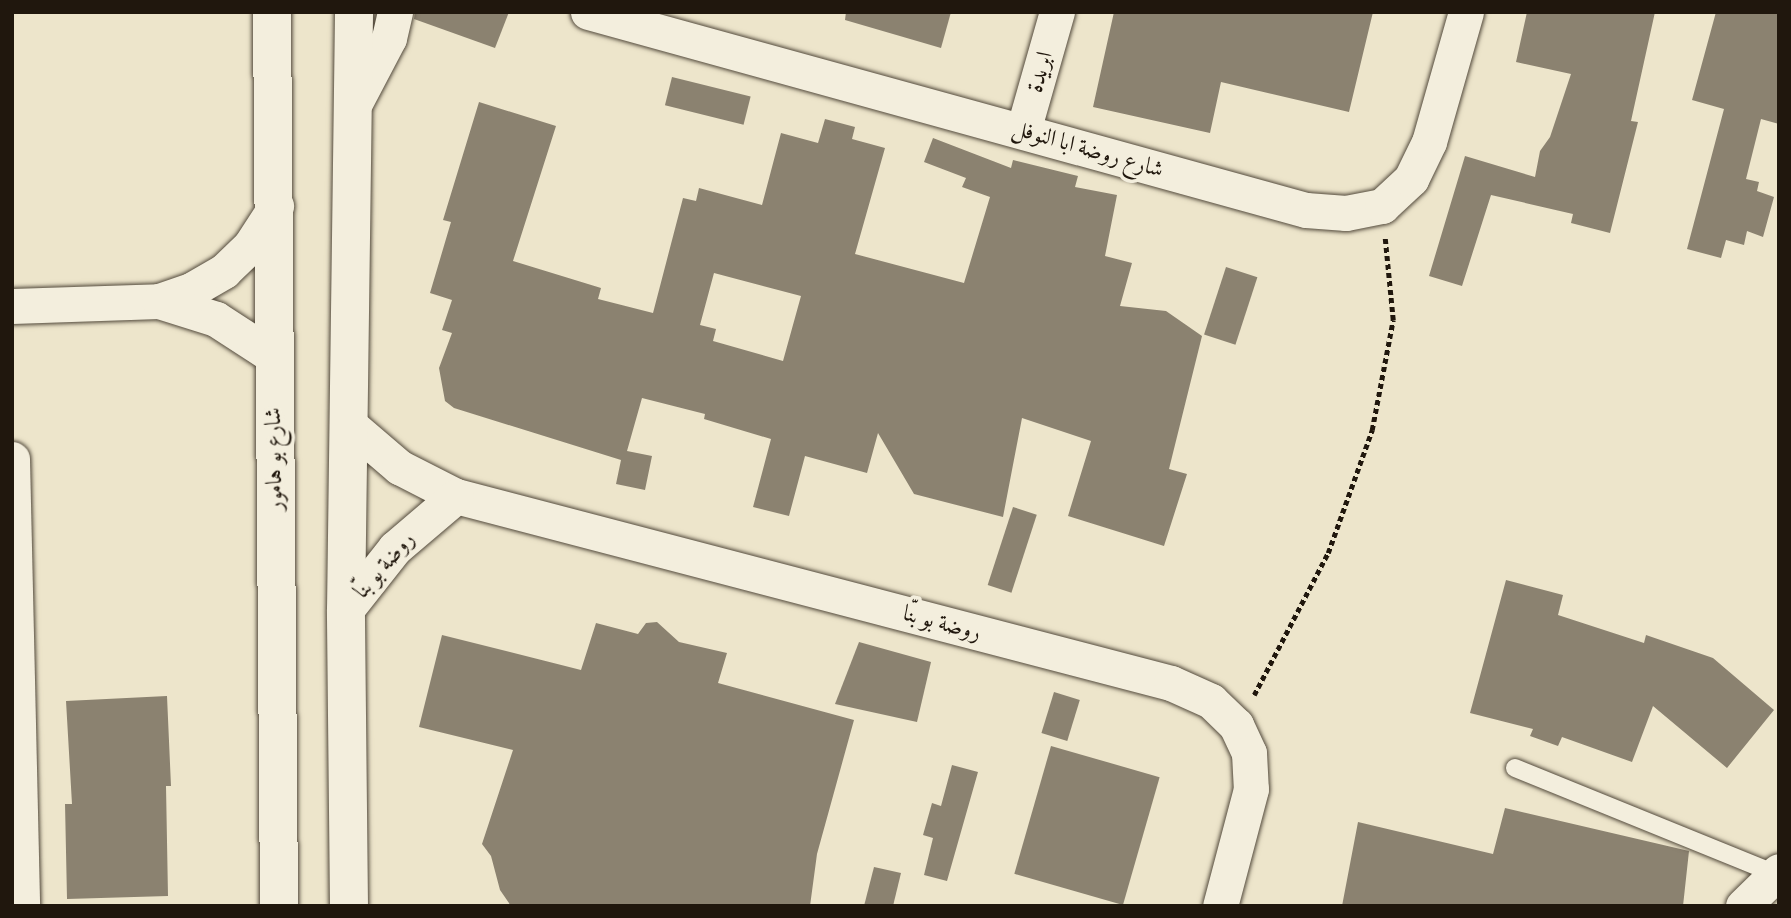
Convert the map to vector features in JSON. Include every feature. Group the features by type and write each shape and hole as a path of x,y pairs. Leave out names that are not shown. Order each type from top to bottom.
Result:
{"street":[{"name":"شارع بو هامور","path":"272,12 276,206 273,356 279,906"},
{"path":"349,906 346,610 356,101 354,12"},
{"path":"356,101 392,25 418,12"},
{"name":"شارع روضة ابا النوفل","path":"588,12 649,19 1023,131 1306,210 1346,213 1382,206"},
{"name":"ابريدة","path":"1023,131 1057,12"},
{"path":"1382,206 1411,179 1429,142 1466,12"},
{"path":"12,306 159,301 193,289 224,271 250,246 276,206"},
{"path":"159,301 216,319 273,356"},
{"name":"روضة بو بنّا","path":"350,425 399,467 456,496 1171,683 1211,701 1236,725 1249,753 1251,789 1220,906"},
{"path":"12,459 17,859 22,906"},
{"name":"روضة بو بنّا","path":"346,610 395,548 456,496"},
{"path":"1743,906 1776,872"}],"lane":[{"path":"1515,768 1776,872"}],"path":[{"path":"1236,725 1328,553 1372,430 1392,320 1382,206"}],"building":[{"path":"415,12 509,12 495,48 414,19"},
{"path":"846,12 951,12 941,48 845,20"},
{"path":"1114,12 1373,12 1349,112 1221,82 1210,133 1093,107"},
{"path":"1527,12 1655,12 1631,121 1638,122 1610,233 1571,223 1573,214 1491,195 1462,286 1429,276 1465,156 1535,177 1540,151 1550,137 1571,74 1516,62"},
{"path":"1716,12 1779,12 1779,124 1761,119 1746,179 1759,182 1757,191 1774,197 1763,237 1747,231 1744,245 1726,240 1721,258 1687,249 1724,109 1692,100"},
{"path":"672,77 751,97 744,125 665,105"},
{"path":"479,102 556,126 513,261 601,288 598,299 653,313 683,198 696,201 699,188 762,205 781,133 818,143 825,119 855,127 852,139 885,148 855,254 964,283 990,197 962,187 966,178 924,162 933,138 1011,168 1013,160 1078,176 1075,187 1117,195 1105,256 1132,263 1120,306 1166,311 1202,336 1169,469 1187,474 1164,546 1068,516 1091,441 1022,418 1003,517 914,494 878,433 867,473 805,456 789,516 753,507 771,439 704,419 705,414 642,398 627,451 652,456 645,490 616,484 621,460 454,408 445,401 439,368 452,333 442,330 452,300 430,293 451,222 443,220","holes":["714,273 801,296 783,361 713,341 716,329 700,325"]},
{"path":"1226,267 1257,277 1235,345 1204,335"},
{"path":"1013,507 1037,515 1011,593 988,585"},
{"path":"1506,580 1563,595 1558,615 1644,643 1646,635 1713,658 1774,710 1727,768 1653,706 1632,762 1562,737 1558,746 1530,736 1533,729 1470,713"},
{"path":"657,622 679,642 727,653 718,683 854,720 817,854 810,906 511,906 500,890 491,856 482,844 513,750 419,727 442,635 581,670 596,623 638,634 646,623"},
{"path":"859,642 931,662 917,722 835,704"},
{"path":"1054,692 1080,700 1067,741 1041,733"},
{"path":"167,696 171,786 166,786 168,896 67,899 65,804 72,804 66,701"},
{"path":"1051,746 1160,777 1123,905 1014,874"},
{"path":"952,765 978,772 947,881 924,875 933,838 923,835 932,803 941,806"},
{"path":"1505,808 1689,851 1683,906 1342,906 1358,822 1493,854"},
{"path":"874,867 901,873 893,906 864,906"}]}
